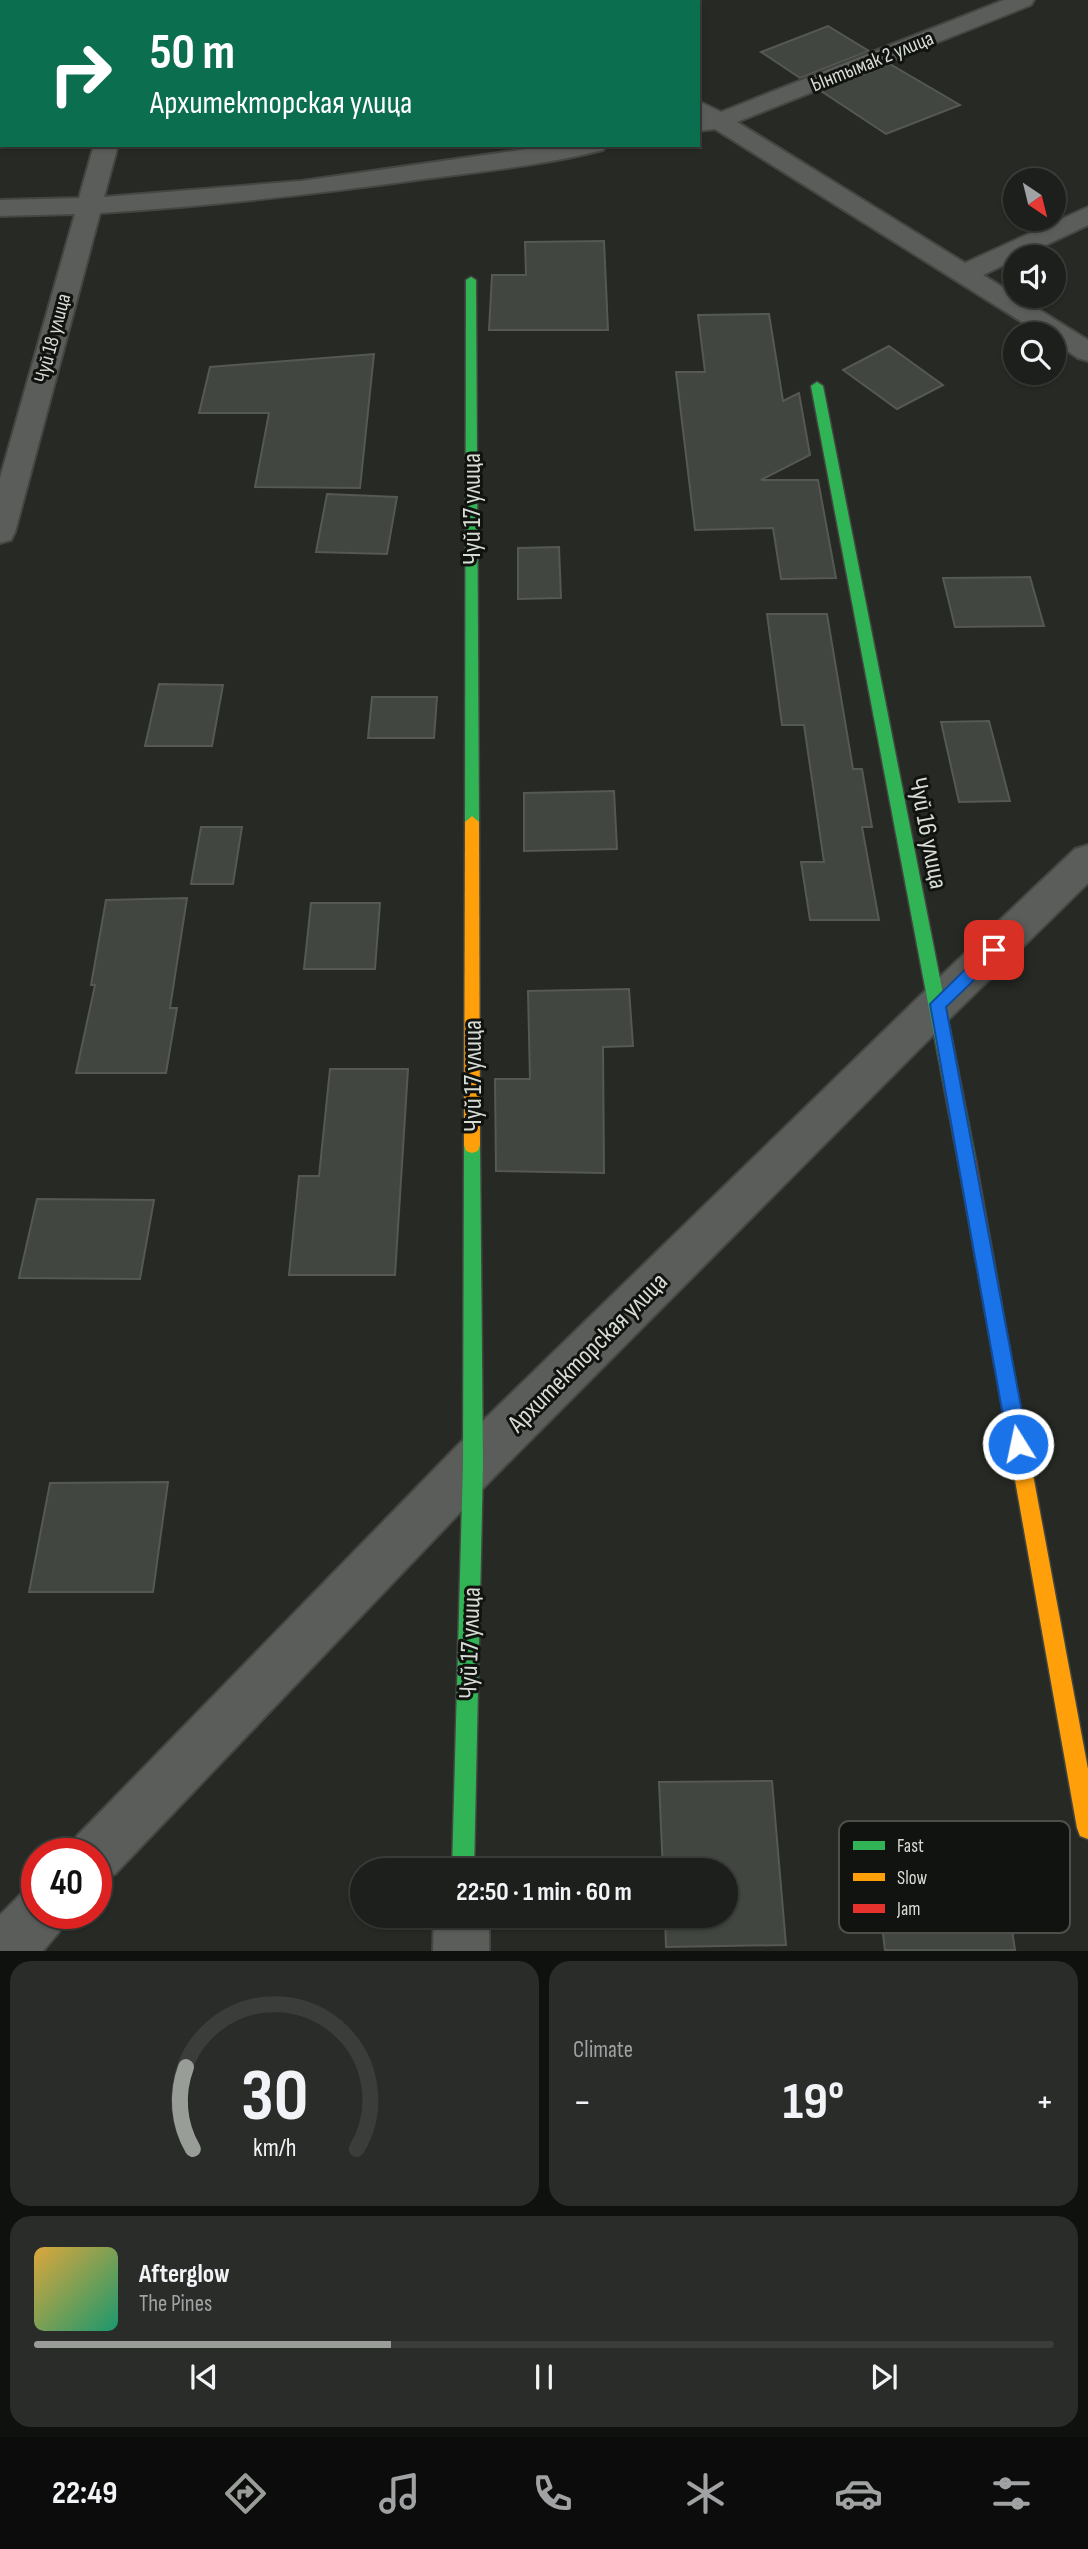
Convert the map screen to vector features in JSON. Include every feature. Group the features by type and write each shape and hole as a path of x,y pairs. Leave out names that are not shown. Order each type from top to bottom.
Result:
{"street":[{"name":"Ынтымак 2 улица","path":"705,118 1023,0"},
{"path":"705,118 1088,352"},
{"name":"Чуй 18 улица","path":"0,532 105,147"},
{"path":"0,208 87,208 295,190 585,147"},
{"path":"963,274 1088,215"},
{"name":"Чуй 17 улица","path":"463,1858 473,1464 471,280"},
{"name":"Чуй 16 улица","path":"817,386 938,1004 1088,1828"},
{"name":"Архитекторская улица","path":"112,1838 473,1464 938,1004 1088,860"},
{"path":"461,1928 461,1951"},
{"path":"4,1951 25,1929"}],"building":[{"path":"828,26 869,51 800,78 761,52"},
{"path":"890,64 960,105 886,134 821,91"},
{"path":"604,241 608,330 489,330 492,275 526,275 525,242"},
{"path":"769,314 783,401 799,393 810,455 761,480 818,480 836,578 781,579 773,528 695,530 676,372 705,372 698,315"},
{"path":"889,346 943,385 897,409 843,370"},
{"path":"374,354 360,488 255,487 269,413 199,413 210,367"},
{"path":"327,494 397,497 387,554 316,552"},
{"path":"559,547 561,598 518,599 518,548"},
{"path":"1030,577 1044,626 955,627 943,578"},
{"path":"767,614 827,614 853,769 862,769 872,827 862,827 879,920 810,920 801,862 824,862 804,725 782,725"},
{"path":"159,684 223,685 212,746 145,746"},
{"path":"372,697 437,697 434,738 368,738"},
{"path":"989,721 1010,801 959,802 941,722"},
{"path":"614,791 617,849 524,851 524,793"},
{"path":"201,827 242,827 233,884 191,884"},
{"path":"187,898 170,1008 177,1008 166,1073 76,1073 95,985 91,985 106,900"},
{"path":"311,903 380,903 375,969 304,969"},
{"path":"629,989 633,1046 603,1047 604,1173 496,1171 495,1079 530,1079 528,991"},
{"path":"330,1069 408,1069 395,1275 289,1275 299,1176 319,1176"},
{"path":"37,1199 154,1200 140,1279 19,1278"},
{"path":"168,1482 153,1592 29,1592 50,1483"},
{"path":"772,1781 786,1945 666,1947 665,1928 738,1928 738,1858 662,1858 659,1782"},
{"path":"883,1933 1012,1933 1015,1950 885,1950"}],"traffic: fast":[{"path":"471,280 472,822"},
{"path":"817,386 967,1161"},
{"path":"463,1858 473,1464 472,1145"}],"traffic: slow":[{"path":"472,822 472,1145"},
{"path":"1003,1362 1088,1828"}],"traffic: jam":[{"path":"967,1161 1003,1362"}],"route":[{"path":"994,950 938,1004 1018,1444"}]}
